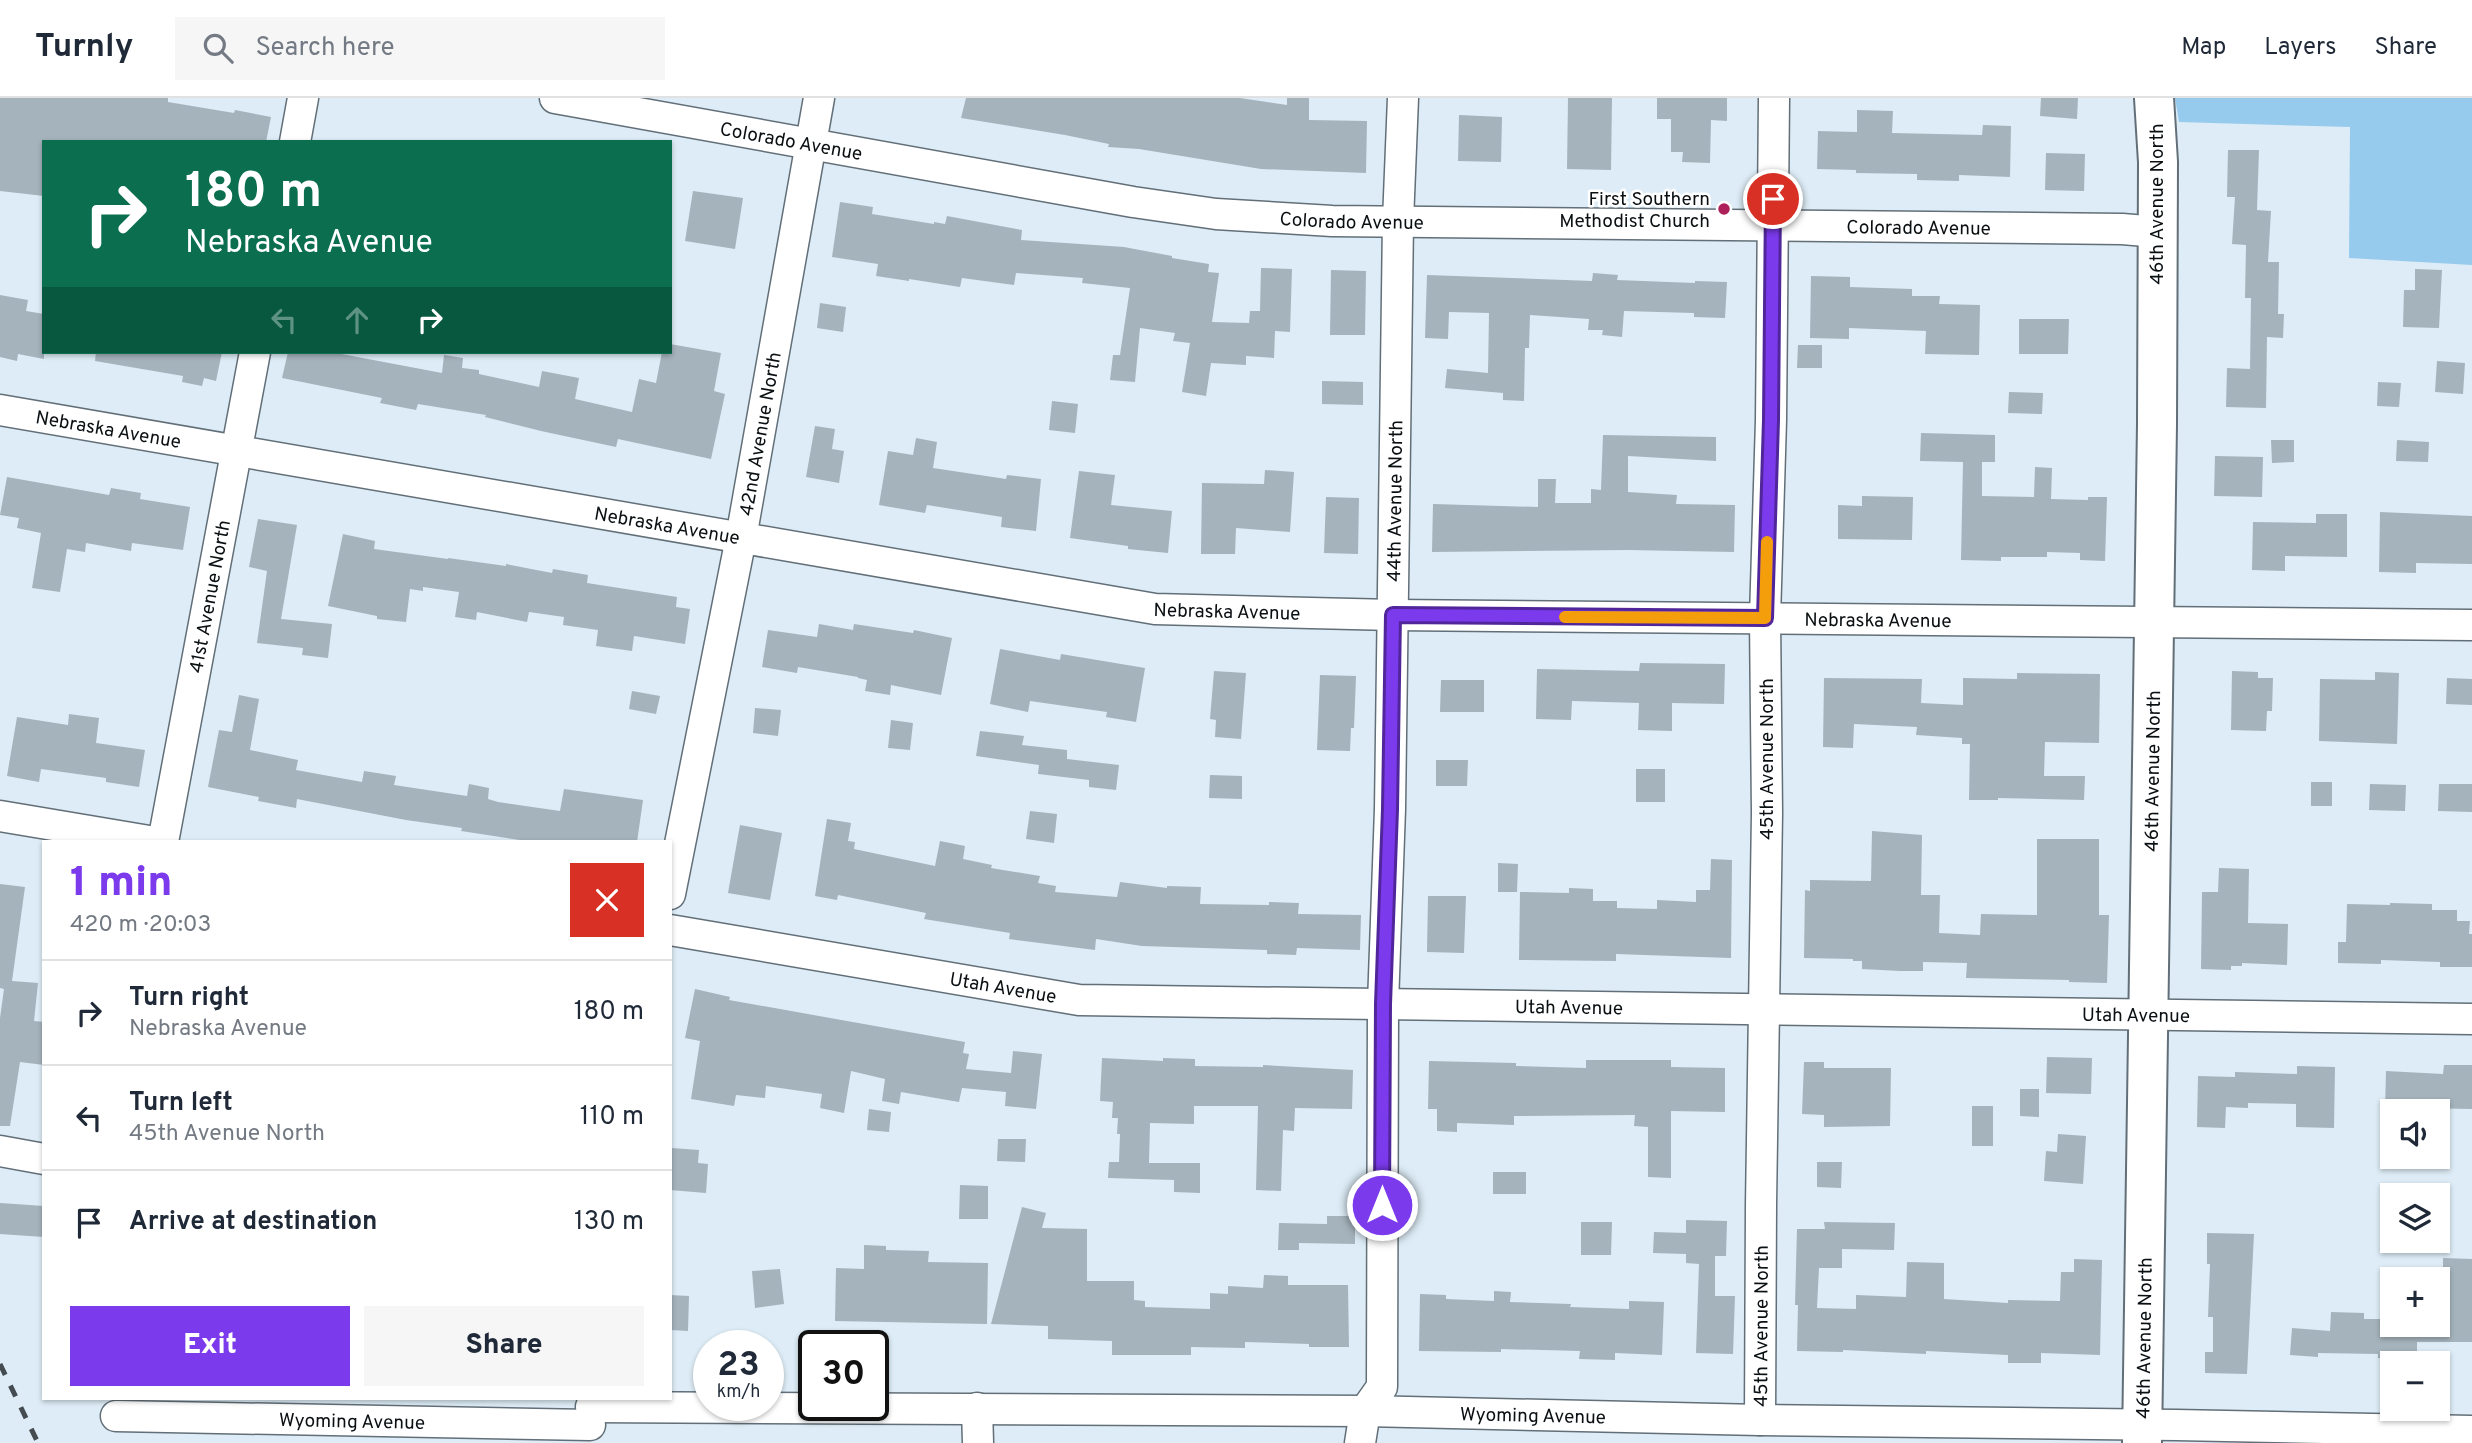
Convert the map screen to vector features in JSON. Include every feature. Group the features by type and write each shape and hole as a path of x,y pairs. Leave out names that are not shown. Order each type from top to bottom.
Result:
{"main road":[{"name":"46th Avenue North","path":"2142,1434 2158,232 2158,138 2154,98"}],"street":[{"path":"295,140 303,98"},
{"name":"Colorado Avenue","path":"555,98 1133,202 1216,214 1332,221 2122,229 2158,232"},
{"name":"42nd Avenue North","path":"672,884 741,538 820,98"},
{"name":"44th Avenue North","path":"1360,1443 1365,1411 1382,1387 1383,1004 1390,809 1398,221 1403,98"},
{"name":"45th Avenue North","path":"1751,1428 1765,1009 1765,618 1774,98"},
{"name":"41st Avenue North","path":"163,840 255,354"},
{"name":"Nebraska Avenue","path":"0,410 1155,609 1393,615 2472,625"},
{"path":"0,816 143,840"},
{"name":"Utah Avenue","path":"672,930 1079,1000 2472,1020"},
{"path":"0,1151 42,1159"},
{"path":"977,1408 978,1443"},
{"name":"Wyoming Avenue","path":"116,1416 591,1418 977,1408 1365,1411 1751,1428 2142,1434 2472,1431"}],"shaded area":[{"path":"2175,98 2472,98 2472,265 2349,258 2350,127 2179,122"}],"building":[{"path":"0,98 168,98 168,102 271,117 266,140 42,140 42,196 0,191"},
{"path":"966,98 1240,98 1287,105 1287,98 1309,98 1309,120 1367,121 1366,173 1261,169 1139,149 1108,147 1109,144 1065,135 961,118"},
{"path":"1568,98 1612,98 1611,170 1567,169"},
{"path":"1657,98 1727,98 1727,121 1711,120 1710,163 1682,162 1683,152 1671,152 1671,119 1657,119"},
{"path":"2041,98 2078,98 2077,119 2040,116"},
{"path":"1857,110 1893,111 1892,133 1982,135 1983,125 2011,126 2010,177 1959,175 1959,181 1917,180 1917,174 1817,169 1818,131 1857,132"},
{"path":"1459,115 1502,117 1501,162 1458,161"},
{"path":"2228,150 2259,150 2257,210 2271,211 2268,262 2279,262 2278,314 2284,314 2283,338 2267,337 2266,408 2226,407 2227,368 2250,369 2251,298 2245,298 2246,245 2232,244 2235,197 2227,197"},
{"path":"2046,153 2085,154 2084,191 2045,190"},
{"path":"693,191 743,198 735,249 685,241"},
{"path":"840,202 873,207 872,214 934,224 945,224 947,216 1022,230 1021,240 1124,247 1209,264 1208,272 1219,273 1212,322 1249,323 1250,311 1260,311 1261,268 1292,269 1290,332 1275,331 1274,358 1246,356 1246,365 1211,363 1206,396 1182,392 1190,343 1173,341 1175,333 1140,328 1135,382 1110,380 1113,355 1120,355 1130,288 1082,283 1083,278 1016,273 1014,285 962,278 960,287 876,276 878,264 832,257"},
{"path":"2415,269 2442,270 2439,328 2403,327 2404,290 2415,290"},
{"path":"1331,270 1366,271 1365,335 1330,335"},
{"path":"1593,273 1618,275 1617,280 1727,282 1725,318 1694,317 1694,313 1624,311 1622,337 1602,335 1603,330 1588,330 1589,319 1530,315 1529,348 1525,348 1524,401 1503,400 1503,393 1445,388 1447,369 1488,373 1489,313 1449,312 1448,339 1425,338 1427,275 1592,281"},
{"path":"1811,276 1850,277 1850,287 1912,289 1912,296 1940,296 1939,304 1980,305 1979,355 1925,354 1926,331 1849,328 1849,339 1810,338"},
{"path":"0,295 28,300 26,311 42,314 44,359 18,354 17,361 0,357"},
{"path":"820,303 846,307 843,332 817,328"},
{"path":"2019,319 2069,319 2068,354 2019,354"},
{"path":"672,344 721,353 714,391 725,394 711,459 618,439 616,447 541,431 485,417 486,415 418,404 416,410 380,403 382,398 282,378 288,354 342,354 442,373 444,355 463,358 462,368 479,370 479,374 539,387 542,371 579,378 575,399 632,412 639,379 656,383 662,354 672,354"},
{"path":"1798,345 1822,345 1822,368 1797,368"},
{"path":"96,354 222,354 216,381 204,378 202,386 182,382 183,376 95,361"},
{"path":"2437,361 2465,363 2463,394 2435,392"},
{"path":"1322,381 1363,382 1363,405 1322,404"},
{"path":"2378,382 2401,383 2399,407 2377,406"},
{"path":"2009,392 2043,393 2042,414 2008,413"},
{"path":"1052,401 1078,404 1075,433 1049,430"},
{"path":"815,426 835,429 832,449 844,451 839,483 806,477"},
{"path":"1921,433 1995,435 1995,462 1982,462 1982,496 2034,497 2035,467 2052,468 2051,499 2088,500 2088,497 2107,497 2105,561 2080,560 2080,553 2047,552 2047,557 2001,557 2001,561 1961,560 1963,462 1920,461"},
{"path":"1603,435 1716,437 1716,461 1628,456 1628,492 1677,495 1676,504 1735,505 1734,552 1432,552 1433,504 1538,507 1538,479 1556,479 1555,503 1591,503 1591,489 1601,490"},
{"path":"916,438 937,442 933,468 1006,479 1007,475 1041,479 1036,531 1001,527 1002,517 927,505 925,513 879,505 888,451 913,455"},
{"path":"2271,440 2294,440 2294,462 2272,463"},
{"path":"2397,440 2429,442 2428,462 2396,461"},
{"path":"2215,456 2263,457 2262,497 2214,496"},
{"path":"1265,470 1294,472 1290,532 1236,528 1235,554 1201,554 1202,483 1264,484"},
{"path":"1079,471 1115,475 1111,505 1172,511 1168,553 1070,538"},
{"path":"7,477 109,495 111,488 141,493 140,499 190,507 183,550 132,543 131,551 86,543 85,552 67,549 60,592 32,588 41,533 17,528 19,518 0,515"},
{"path":"1862,496 1913,497 1912,540 1838,539 1838,505 1862,506"},
{"path":"1326,497 1359,498 1358,554 1324,553"},
{"path":"2380,512 2472,516 2472,564 2416,563 2416,573 2379,572"},
{"path":"2316,514 2347,514 2347,557 2285,556 2285,571 2252,570 2253,522 2316,523"},
{"path":"258,519 297,525 281,619 332,624 328,658 302,655 303,648 257,643 267,571 249,567"},
{"path":"343,534 375,541 374,549 506,564 552,573 553,569 588,575 587,583 677,597 676,607 690,609 685,644 634,636 632,651 596,646 598,630 563,625 564,617 529,612 527,622 477,612 476,620 455,617 459,592 423,587 423,591 410,589 406,622 377,619 377,616 328,606"},
{"path":"819,624 853,630 854,624 913,633 914,630 952,638 941,695 891,685 890,695 865,691 867,680 858,677 798,667 797,673 762,667 768,630 817,637"},
{"path":"1000,649 1060,660 1061,654 1145,668 1136,722 1106,717 1107,712 1030,701 1028,712 990,704"},
{"path":"1640,663 1725,664 1724,704 1672,703 1672,731 1638,730 1639,703 1572,701 1571,720 1536,719 1537,669 1639,671"},
{"path":"1214,671 1246,673 1241,739 1215,737 1216,720 1210,719"},
{"path":"2232,671 2258,672 2258,678 2273,678 2272,711 2267,711 2266,731 2231,730"},
{"path":"2375,672 2399,673 2397,744 2319,741 2320,679 2375,680"},
{"path":"2017,673 2100,674 2099,743 2045,742 2044,776 2085,776 2084,800 1969,800 1970,744 1962,744 1962,738 1916,735 1917,727 1854,724 1853,748 1823,747 1824,678 1922,679 1921,703 1963,705 1963,678 2017,679"},
{"path":"1320,675 1356,676 1354,728 1351,728 1350,751 1317,750"},
{"path":"2447,678 2472,679 2472,705 2446,704"},
{"path":"1441,680 1484,680 1484,712 1440,712"},
{"path":"632,691 660,696 656,714 629,709"},
{"path":"239,695 259,699 250,750 298,760 296,770 362,782 364,771 396,776 394,785 467,796 469,784 489,788 488,799 498,802 560,811 564,789 643,800 637,840 520,840 297,799 296,808 258,801 259,797 208,787 219,730 232,732"},
{"path":"755,708 781,710 778,736 753,733"},
{"path":"69,714 99,718 96,743 145,750 139,787 106,782 106,778 41,769 39,782 7,776 17,717 68,725"},
{"path":"891,720 913,723 910,750 888,748"},
{"path":"980,731 1024,736 1022,745 1067,750 1067,759 1119,765 1116,790 1089,787 1089,780 1038,774 1039,765 976,756"},
{"path":"1436,760 1468,760 1467,786 1436,786"},
{"path":"1636,769 1665,769 1665,802 1636,802"},
{"path":"1210,775 1242,776 1242,799 1209,798"},
{"path":"2311,782 2332,782 2332,806 2311,806"},
{"path":"2370,784 2406,785 2405,811 2369,810"},
{"path":"2439,784 2472,784 2472,812 2438,811"},
{"path":"1030,811 1057,814 1054,843 1026,839"},
{"path":"827,819 851,823 848,841 855,842 854,849 935,866 940,841 965,846 963,859 992,865 991,868 1040,876 1038,883 1056,886 1055,892 1117,897 1120,882 1167,888 1201,887 1200,904 1299,903 1298,914 1361,915 1360,950 1297,948 1296,955 1267,954 1267,950 1142,946 1096,939 1095,950 1009,939 1010,933 924,919 926,913 838,895 837,900 815,896"},
{"path":"740,825 782,833 770,900 728,893"},
{"path":"1872,831 1922,835 1921,895 1940,895 1939,933 1980,935 1981,914 2037,915 2037,839 2099,839 2099,915 2109,915 2107,983 1966,978 1967,963 1923,962 1923,971 1900,971 1862,969 1862,961 1853,959 1804,958 1805,890 1810,891 1810,880 1871,881"},
{"path":"1711,859 1732,860 1731,958 1616,954 1616,961 1519,960 1520,892 1569,893 1569,888 1593,889 1593,901 1617,901 1617,908 1657,909 1657,900 1696,902 1696,890 1710,890"},
{"path":"1498,863 1518,864 1517,892 1498,892"},
{"path":"2219,868 2249,869 2248,923 2288,924 2287,965 2242,963 2242,966 2231,966 2231,970 2201,969 2202,892 2218,892"},
{"path":"0,884 25,887 12,981 38,983 34,1021 42,1022 42,1065 20,1062 10,1126 0,1126 0,1018 4,989 0,988"},
{"path":"1428,896 1466,896 1464,953 1427,952"},
{"path":"2347,904 2432,904 2432,910 2457,910 2457,921 2470,921 2472,967 2440,967 2440,962 2381,960 2381,964 2338,963 2338,942 2346,942"},
{"path":"695,989 730,997 729,1000 965,1042 963,1053 969,1054 966,1069 1011,1073 1013,1051 1042,1054 1036,1109 1005,1106 1006,1092 962,1088 959,1102 901,1092 899,1104 882,1101 885,1079 851,1071 844,1113 820,1108 822,1094 766,1086 765,1098 736,1095 734,1106 691,1099 700,1041 685,1038"},
{"path":"2047,1057 2092,1058 2091,1094 2046,1093"},
{"path":"1102,1058 1163,1061 1163,1058 1195,1059 1195,1066 1263,1065 1353,1070 1352,1109 1295,1108 1294,1131 1283,1130 1281,1191 1256,1190 1258,1106 1194,1106 1194,1124 1150,1123 1149,1163 1200,1163 1200,1193 1174,1192 1174,1180 1108,1178 1109,1162 1119,1162 1120,1134 1117,1134 1118,1118 1112,1118 1113,1102 1100,1101"},
{"path":"1586,1060 1671,1060 1671,1067 1725,1068 1725,1112 1671,1111 1671,1178 1648,1177 1648,1127 1634,1126 1635,1115 1514,1116 1514,1125 1457,1123 1457,1132 1437,1131 1437,1109 1428,1109 1429,1061 1586,1068"},
{"path":"1804,1062 1824,1062 1824,1068 1891,1068 1890,1126 1824,1127 1824,1115 1802,1114"},
{"path":"2444,1065 2472,1065 2472,1109 2450,1109 2450,1099 2385,1099 2386,1071 2443,1074"},
{"path":"2297,1066 2335,1067 2334,1128 2296,1127 2296,1104 2248,1103 2248,1108 2226,1107 2225,1128 2197,1127 2198,1076 2235,1077 2235,1072 2297,1074"},
{"path":"2020,1089 2039,1089 2039,1117 2020,1116"},
{"path":"1972,1106 1993,1106 1993,1146 1972,1146"},
{"path":"869,1109 891,1112 889,1132 867,1130"},
{"path":"2058,1134 2086,1136 2083,1184 2044,1181 2046,1151 2057,1152"},
{"path":"998,1139 1026,1139 1025,1162 997,1161"},
{"path":"672,1148 699,1150 698,1163 708,1164 706,1193 672,1190"},
{"path":"1817,1162 1842,1162 1841,1188 1817,1187"},
{"path":"1493,1172 1526,1172 1526,1194 1493,1194"},
{"path":"960,1185 988,1186 988,1219 959,1219"},
{"path":"0,1203 42,1206 42,1237 0,1234"},
{"path":"1022,1207 1046,1213 1042,1228 1087,1229 1087,1281 1134,1281 1134,1300 1145,1301 1145,1307 1210,1309 1210,1293 1228,1294 1228,1286 1263,1288 1264,1275 1288,1276 1288,1285 1348,1285 1349,1347 1245,1342 1245,1348 1191,1347 1191,1355 1112,1355 1112,1341 1048,1339 1048,1326 991,1324"},
{"path":"1327,1216 1355,1216 1355,1244 1299,1243 1299,1250 1278,1250 1279,1223 1327,1224"},
{"path":"1686,1220 1727,1221 1726,1256 1715,1256 1715,1296 1735,1296 1733,1354 1696,1353 1699,1264 1686,1263 1686,1254 1653,1253 1654,1232 1686,1233"},
{"path":"1581,1222 1612,1222 1611,1255 1581,1255"},
{"path":"1824,1222 1895,1223 1894,1250 1842,1249 1842,1268 1819,1268 1817,1308 1856,1309 1856,1295 1906,1297 1907,1262 1944,1263 1944,1299 2008,1303 2008,1300 2060,1301 2061,1272 2074,1272 2074,1259 2102,1260 2100,1355 2041,1353 2041,1363 2008,1363 2008,1355 1926,1351 1926,1354 1797,1351 1797,1229 1825,1229"},
{"path":"2207,1233 2254,1234 2247,1374 2205,1373 2205,1352 2213,1352 2213,1317 2208,1317 2210,1264 2207,1264"},
{"path":"864,1245 886,1246 886,1250 929,1251 928,1262 988,1263 987,1324 835,1321 836,1268 864,1269"},
{"path":"2443,1258 2472,1259 2472,1342 2417,1342 2417,1351 2380,1351 2380,1358 2378,1354 2318,1353 2318,1357 2290,1355 2292,1328 2330,1331 2331,1312 2364,1313 2364,1319 2380,1319 2380,1337 2450,1337 2450,1267 2443,1267"},
{"path":"780,1269 784,1304 755,1308 752,1271"},
{"path":"1494,1291 1511,1292 1510,1302 1571,1304 1570,1307 1629,1309 1629,1301 1664,1302 1662,1355 1615,1353 1615,1360 1579,1359 1580,1351 1419,1351 1420,1294 1446,1295 1446,1299 1494,1301"},
{"path":"672,1295 689,1296 688,1331 672,1330"}],"railway":[{"path":"0,1364 38,1443"}],"slow traffic":[{"path":"1565,617 1765,618 1767,542"}],"place":[{"name":"First Southern Methodist Church","path":"1724,209"}],"route":[{"path":"1382,1205 1383,1004 1393,615 1765,618 1771,420 1773,199"}]}
